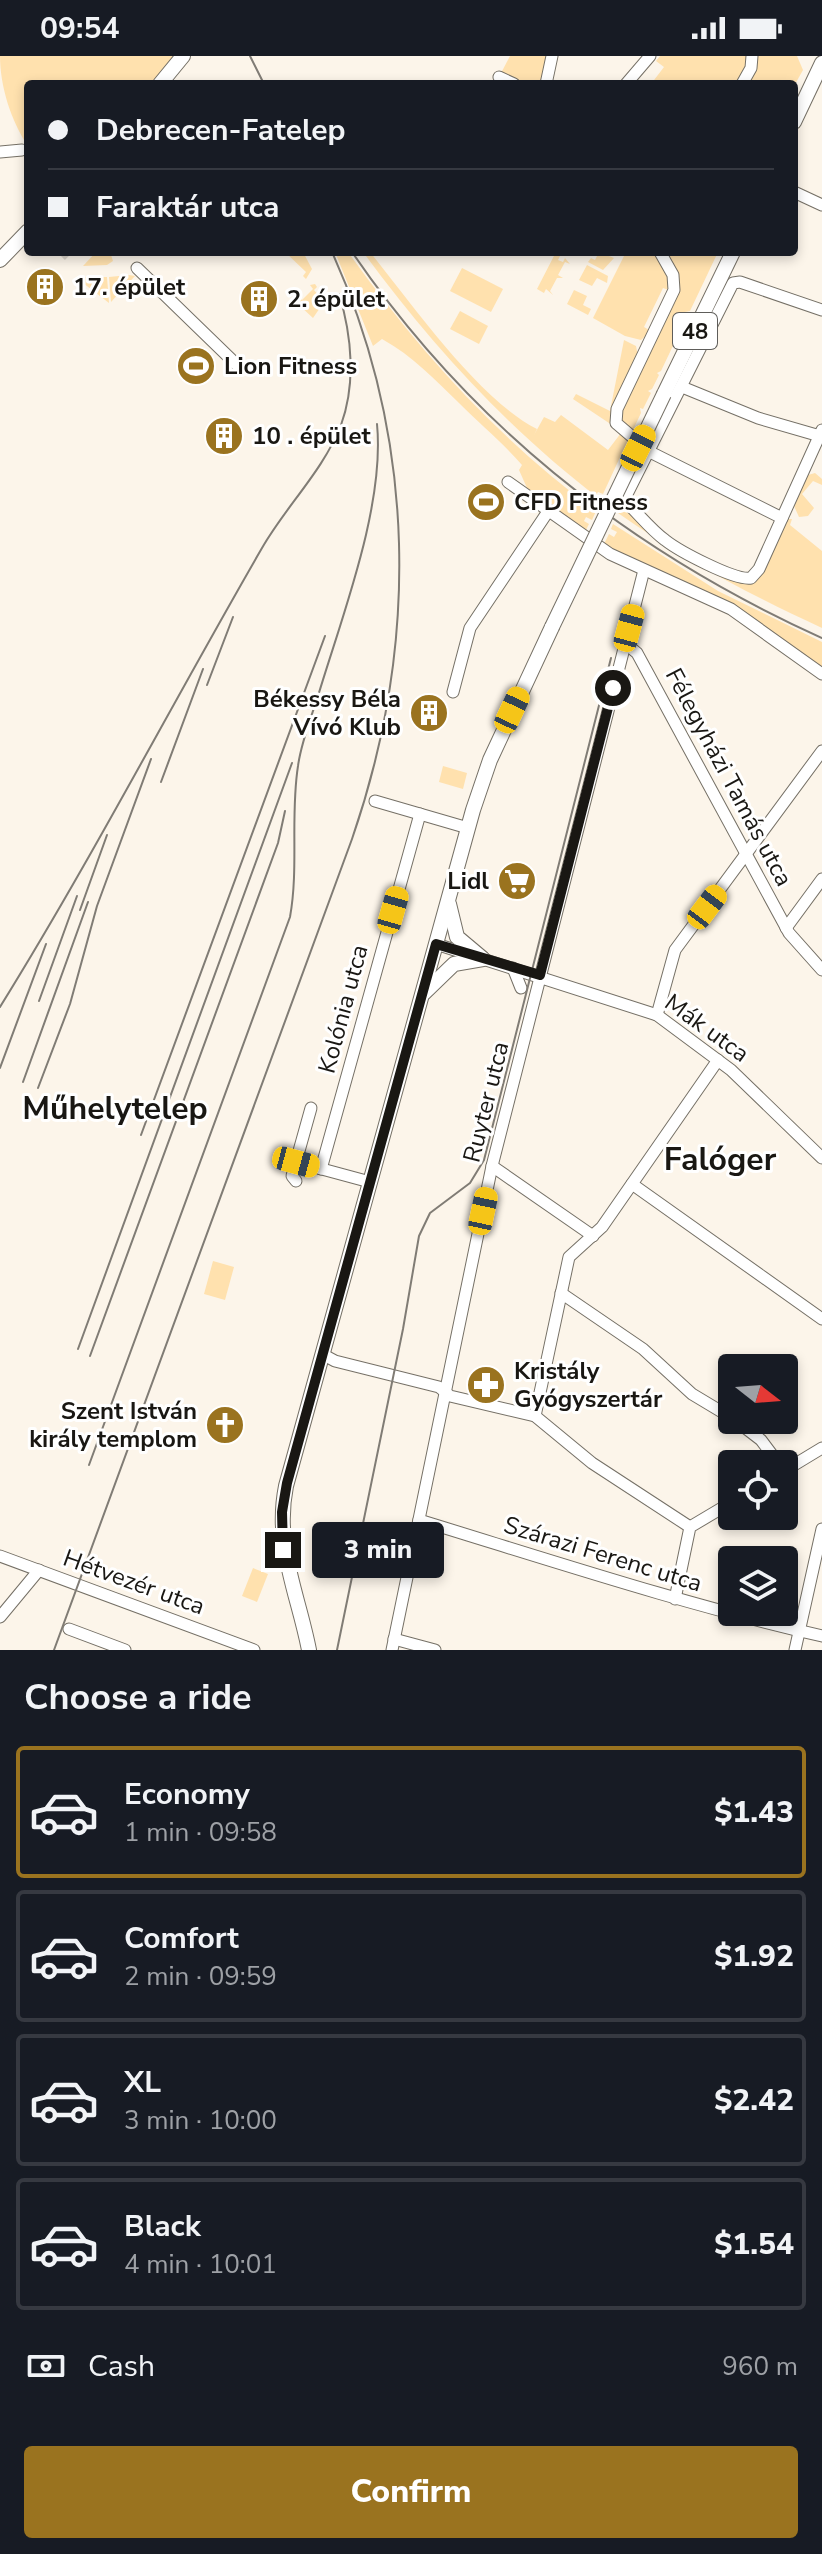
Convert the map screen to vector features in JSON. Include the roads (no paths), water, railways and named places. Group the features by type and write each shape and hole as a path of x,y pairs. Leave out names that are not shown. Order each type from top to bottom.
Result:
{"main road":[{"path":"163,80 183,56"},
{"path":"798,114 822,63"},
{"path":"0,260 24,235"},
{"name":"48","path":"309,1650 283,1550 282,1512 322,1354 473,810 512,710 731,256"},
{"path":"448,900 457,937 483,959"},
{"path":"422,995 454,964 483,959"},
{"path":"299,1650 304,1629"}],"street":[{"path":"547,80 552,56"},
{"path":"629,80 650,56"},
{"path":"744,80 751,68 752,56"},
{"path":"499,77 505,80"},
{"path":"0,152 22,150"},
{"path":"798,194 822,205"},
{"path":"662,256 673,275 674,290 615,418 620,429 650,452 782,518"},
{"path":"137,268 237,365"},
{"path":"682,387 758,418 821,433 757,572 743,579 666,541 624,500 735,282 822,310"},
{"path":"508,482 610,554 731,609 822,674"},
{"path":"453,692 470,628 549,510"},
{"name":"Ruyter utca","path":"393,1644 492,1166 644,570"},
{"name":"Félegyházi Tamás utca","path":"625,643 637,653 786,928 822,970"},
{"path":"657,1015 675,950 822,751"},
{"path":"375,801 468,828"},
{"name":"Kolónia utca","path":"321,1169 420,814"},
{"path":"786,928 822,879"},
{"name":"Mák utca","path":"436,944 657,1015 718,1060 822,1158"},
{"path":"513,968 521,988"},
{"path":"535,1416 569,1257 593,1236 718,1060"},
{"path":"296,1181 292,1176 311,1108"},
{"path":"296,1162 370,1182"},
{"path":"492,1166 593,1236"},
{"path":"632,1184 822,1319"},
{"path":"561,1293 643,1349 692,1394 718,1409"},
{"path":"322,1354 335,1361 439,1387 446,1393 535,1416 592,1463 690,1527"},
{"path":"754,1434 768,1450"},
{"path":"798,1463 822,1448"},
{"path":"675,1599 690,1527 718,1510"},
{"name":"Szárazi Ferenc utca","path":"419,1520 675,1599 822,1636"},
{"path":"795,1650 822,1529"},
{"name":"Hétvezér utca","path":"0,1556 254,1650"},
{"path":"0,1617 39,1570"},
{"path":"69,1629 125,1650"},
{"path":"393,1644 435,1650"}],"railway":[{"path":"250,56 262,80"},
{"path":"54,1650 352,839 374,766 389,692 398,618 399,544 393,470 380,396 360,324 334,256"},
{"path":"355,256 398,315 448,373 502,427 560,478 621,524 685,566 752,604 822,638"},
{"path":"0,1007 68,893 262,548 333,442 346,409 350,377 347,326 339,294"},
{"path":"89,1465 290,917 299,757 360,561 375,490 377,424"},
{"path":"207,685 233,617"},
{"path":"141,1135 325,636"},
{"path":"337,1650 419,1236 430,1213 470,1183 484,1160 611,658"},
{"path":"161,782 203,669"},
{"path":"38,1088 70,1004 97,906 151,759"},
{"path":"78,1349 292,763"},
{"path":"90,1356 278,843 285,811"},
{"path":"80,910 107,835"},
{"path":"39,1001 77,896"},
{"path":"23,1082 88,902"},
{"path":"0,1068 46,944"}],"place":[{"name":"17. épület","path":"45,287"},
{"name":"2. épület","path":"259,299"},
{"name":"Lion Fitness","path":"196,366"},
{"name":"10 . épület","path":"224,436"},
{"name":"CFD Fitness","path":"486,502"},
{"name":"Békessy Béla Vívó Klub","path":"429,713"},
{"name":"Lidl","path":"517,881"},
{"name":"Kristály Gyógyszertár","path":"486,1385"},
{"name":"Szent István király templom","path":"225,1425"}],"district":[{"name":"Műhelytelep","path":"115,1108"},
{"name":"Falóger","path":"720,1159"}]}
